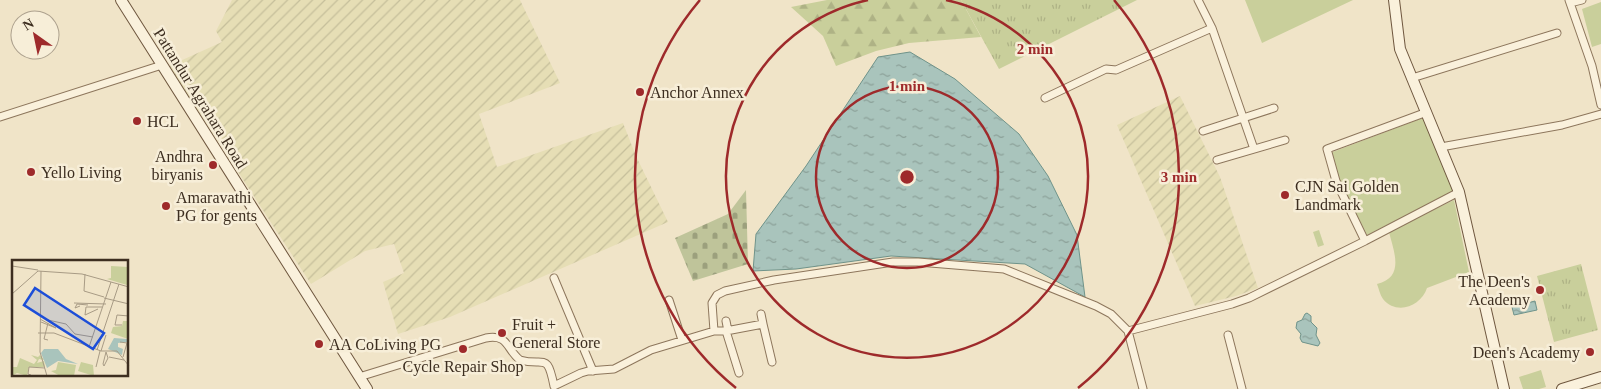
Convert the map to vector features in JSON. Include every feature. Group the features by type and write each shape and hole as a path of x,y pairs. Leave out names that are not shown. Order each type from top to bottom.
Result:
{"street":[{"name":"Pattandur Agrahara Road","path":"121,0 367,389"},
{"path":"1198,0 1212,28 1254,149"},
{"path":"1394,0 1400,49 1459,192 1504,389"},
{"path":"1582,0 1570,2 1592,66 1601,105"},
{"path":"1045,98 1106,69 1116,70 1212,28"},
{"path":"1412,78 1557,33"},
{"path":"0,118 162,65"},
{"path":"1203,131 1274,108"},
{"path":"1365,241 1336,181 1327,149 1426,112"},
{"path":"1441,147 1562,126 1601,114"},
{"path":"1217,160 1285,140"},
{"path":"1128,331 1249,298 1459,192"},
{"path":"714,331 712,303 717,295 725,291 783,279 893,262 918,262 1004,269 1013,271 1104,310 1119,321 1128,331 1143,389"},
{"path":"554,278 593,371"},
{"path":"669,300 682,340"},
{"path":"761,314 772,362"},
{"path":"726,321 739,373"},
{"path":"359,377 486,338 497,337 505,341 520,360 541,361 547,364 551,371 554,388 572,376 620,367 643,353 682,340 714,331 727,331 763,324"},
{"path":"1228,335 1242,389"},
{"path":"1562,389 1601,377"}],"shaded area":[{"path":"232,0 520,0 560,83 479,114 497,167 623,123 636,156 668,222 450,317 398,334 383,282 404,273 394,244 365,251 311,284 169,66 222,42 216,31"},
{"path":"1180,96 1220,177 1258,288 1236,296 1195,306 1117,125"}],"green space":[{"path":"827,0 961,0 981,37 909,43 876,51 836,66 823,36 791,7"},
{"path":"961,0 1137,0 999,69"},
{"path":"1245,0 1353,0 1262,43"},
{"path":"1601,2 1601,44 1592,47 1582,9"},
{"path":"1425,117 1455,191 1367,235 1339,181 1330,153"},
{"path":"746,190 748,264 693,281 675,238 728,214"},
{"path":"1454,200 1469,272 1427,288 1420,300 1408,307 1401,308 1389,304 1383,299 1377,284 1386,281 1394,270 1395,255 1389,232"},
{"path":"1319,230 1324,245 1318,247 1313,232"},
{"path":"1581,264 1598,330 1554,342 1537,276"},
{"path":"1541,370 1546,387 1523,389 1519,377"}],"water":[{"path":"910,52 955,79 1019,134 1048,176 1077,235 1085,297 1025,264 891,256 796,269 753,271 756,234 806,166 878,57"},
{"path":"1535,301 1537,310 1514,315 1512,307"},
{"path":"1307,313 1311,316 1311,322 1317,328 1316,335 1320,343 1318,346 1302,342 1301,334 1296,328 1297,322 1302,320"}],"place":[{"name":"Anchor Annex","path":"640,92"},
{"name":"HCL","path":"137,121"},
{"name":"Andhra biryanis","path":"213,165"},
{"name":"Yello Living","path":"31,172"},
{"name":"CJN Sai Golden Landmark","path":"1285,195"},
{"name":"Amaravathi PG for gents","path":"166,206"},
{"name":"The Deen's Academy","path":"1540,290"},
{"name":"Fruit + General Store","path":"502,333"},
{"name":"AA CoLiving PG","path":"319,344"},
{"name":"Cycle Repair Shop","path":"463,349"},
{"name":"Deen's Academy","path":"1590,352"}]}
